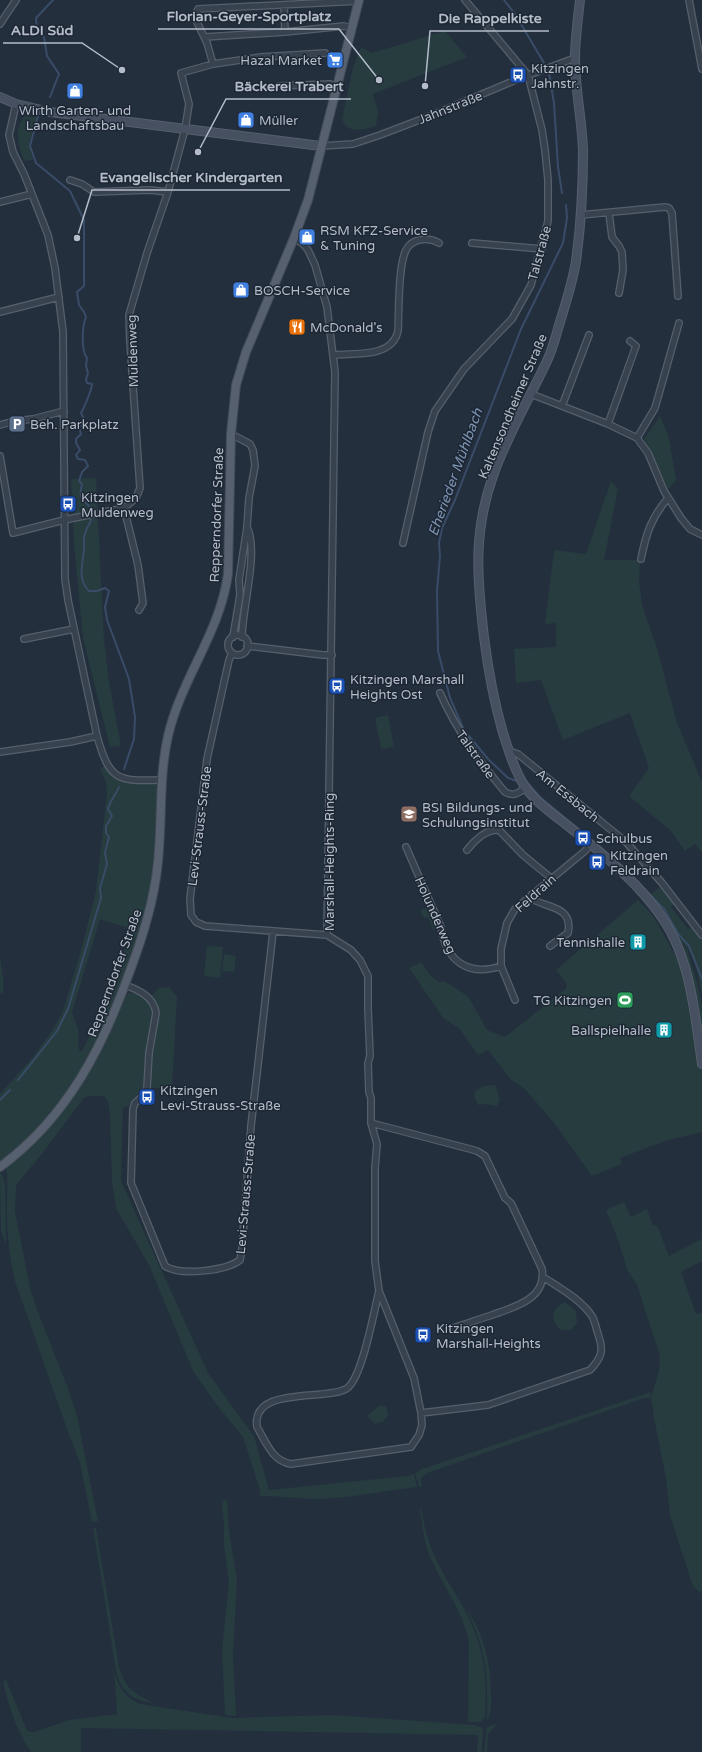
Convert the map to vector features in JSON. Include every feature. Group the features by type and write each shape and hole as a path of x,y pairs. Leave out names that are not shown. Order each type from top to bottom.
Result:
{"main road":[{"name":"Kaltensondheimer Straße","path":"580,0 575,58 582,150 581,214 576,263 549,357 509,438 493,476 483,512 477,563 479,598 487,661 496,706 516,770 526,788 536,800 591,844 633,883 650,901 667,926 678,948 688,983 702,1064"},
{"name":"Repperndorfer Straße","path":"0,1167 28,1143 50,1120 78,1082 98,1050 107,1031 142,938 153,898 159,850 165,750 174,712 216,621 226,588 228,574 231,434 233,404 239,371 294,238 308,200 359,1"},
{"path":"0,98 16,104 50,112 321,146"}],"street":[{"path":"0,24 16,0"},
{"name":"Talstraße","path":"403,543 428,432 435,411 464,369 512,319 531,285 542,249 548,221 548,180 542,130 528,75 465,0"},
{"path":"689,0 702,69"},
{"path":"325,53 261,57 213,64 195,15 198,10 359,1"},
{"path":"284,5 284,32"},
{"path":"204,37 284,32 344,26 351,28"},
{"name":"Jahnstraße","path":"321,146 353,144 380,135 435,114 528,75 575,58"},
{"name":"Muldenweg","path":"124,508 136,498 140,488 129,315 147,254 168,192 185,129 189,104 181,73 213,64"},
{"path":"279,86 330,84 336,86"},
{"path":"16,104 8,135 13,152 48,235 59,297 63,332 65,579 97,736 103,758 113,773 119,778 130,780 162,780"},
{"path":"70,180 82,184 94,192 150,190 168,192"},
{"path":"0,202 32,194"},
{"path":"581,214 610,213 665,207 671,210 678,296"},
{"path":"610,213 612,237 622,252 623,270 619,293"},
{"name":"Marshall-Heights-Ring","path":"294,238 303,244 308,250 315,265 327,307 334,355 336,404 327,935 351,950 360,960 368,976 370,1056 368,1064 369,1092 371,1098 371,1123 377,1144 374,1212 375,1261 379,1291 414,1378 422,1425 419,1435 411,1448 291,1464 283,1463 276,1459 257,1427 256,1422 259,1413 268,1404 274,1401 288,1397 336,1393 350,1386 356,1378 379,1291"},
{"path":"334,355 382,350 392,344 396,339 398,331 400,281 406,250 410,245 428,238 439,243"},
{"path":"472,243 542,249"},
{"path":"0,312 59,297"},
{"path":"637,438 655,408 679,322"},
{"path":"562,406 589,335"},
{"path":"608,424 636,346 630,341"},
{"path":"531,394 608,424 637,438 648,453 668,498 681,518 690,529 702,535"},
{"path":"0,424 33,419 64,411"},
{"name":"Levi-Strauss-Straße","path":"231,434 250,444 255,459 239,580 240,595 233,637 228,643 228,649 232,653 229,660 207,758 190,899 191,915 196,922 204,926 327,935"},
{"path":"0,456 13,533 90,514 124,508 138,565 143,603 139,610"},
{"path":"641,559 648,529 653,517 668,498"},
{"name":"Levi-Strauss-Straße","path":"242,637 251,552 250,534 247,527"},
{"path":"24,639 74,629"},
{"path":"232,653 240,655 245,652 247,646 246,641 242,637 233,637"},
{"path":"247,646 332,655"},
{"name":"Talstraße","path":"440,693 458,731 505,792 510,795 515,795 526,788"},
{"path":"0,752 70,742 97,736"},
{"name":"Am Essbach","path":"509,751 518,754 626,842 662,883 702,935"},
{"path":"467,850 474,841 494,830 499,830 522,856 551,878"},
{"name":"Feldrain","path":"515,1000 502,966 501,949 507,923 515,909 585,851 591,844"},
{"name":"Holunderweg","path":"406,846 441,927 443,939 453,957 461,964 469,968 488,970 502,966"},
{"path":"532,894 536,901 557,907 569,921 568,932 550,946"},
{"name":"Levi-Strauss-Straße","path":"125,984 136,989 151,1000 155,1007 156,1013 149,1053 146,1088 143,1096 135,1103 133,1109 130,1174 134,1190 165,1266 172,1269 186,1271 223,1268 233,1265 240,1260 242,1248 251,1126 273,932"},
{"path":"371,1123 477,1151 485,1156 505,1198 511,1203 542,1269 543,1277 538,1291 523,1304 453,1328"},
{"path":"421,1413 488,1405 590,1370 600,1358 601,1350 601,1344 593,1317 564,1290 543,1277"}],"green space":[{"path":"445,31 467,57 373,94 378,111 376,126 356,130 347,127 344,124 342,119 353,67 361,47 372,53"},
{"path":"25,116 37,117 29,144 33,160 24,161 20,150 18,132 21,121"},
{"path":"660,416 669,438 676,480 668,490 644,439"},
{"path":"96,478 104,640 109,682 121,746 110,747 83,638 74,543 71,479"},
{"path":"611,481 618,489 604,560 640,560 639,581 642,605 657,648 677,723 702,782 702,853 695,844 685,851 670,830 629,796 649,768 630,713 563,740 541,680 516,683 514,649 556,647 556,623 545,624 554,550 586,554"},
{"path":"388,715 394,747 381,749 375,718"},
{"path":"104,766 115,777 127,781 155,782 159,784 156,849 150,898 145,919 114,1006 98,1041 79,1075 52,1111 0,1164 0,1094 33,1057 62,1014 82,947 96,891 107,793 106,782 100,769","holes":["100,919 131,929 98,1020 82,1051 79,1050 78,1029 72,1012"]},
{"path":"662,885 675,903 671,907 688,929 694,926 702,938 702,995 697,972 691,955 683,943 677,941 649,896"},
{"path":"638,900 654,917 674,953 678,955 696,1028 702,1072 702,1132 665,1141 620,1158 622,1164 592,1176 554,1123 524,1088 511,1080 488,1050 478,1055 460,1029 443,1018 409,968 421,962 431,976 439,982 444,981 468,996 487,1030 505,1037 567,988 565,981 556,970"},
{"path":"429,906 439,927 433,930 428,917 424,918 420,911"},
{"path":"678,944 683,945 687,949 698,986 702,1005 702,1053"},
{"path":"207,946 223,947 220,978 204,976"},
{"path":"224,954 236,956 234,972 222,971"},
{"path":"0,955 3,977 3,994 0,992"},
{"path":"169,987 177,997 172,1088 148,1088 156,1005 151,996 159,988"},
{"path":"128,993 141,995 144,997 153,1010 143,1090 133,1101 131,1106 123,1107 121,1181 208,1373 254,1436 269,1490 407,1476 414,1474 417,1487 325,1499 260,1496 260,1490 243,1437 216,1404 193,1371 149,1265 116,1208 112,1181 110,1114 108,1101 104,1096 88,1096 84,1098 41,1155 16,1185 15,1211 30,1288 77,1416 98,1521 92,1522 80,1463 15,1281 8,1236 6,1167 30,1144 98,1054"},
{"path":"495,1085 500,1099 497,1106 486,1104 478,1105 474,1096 475,1091 484,1086"},
{"path":"0,1173 2,1174 5,1184 6,1245 1,1231"},
{"path":"624,1202 631,1217 647,1209 653,1226 657,1225 669,1256 702,1239 702,1261 681,1272 696,1314 702,1313 702,1590 700,1593 693,1586 670,1516 666,1478 651,1397 659,1371 660,1356 637,1285 627,1269 618,1240 606,1210"},
{"path":"565,1302 576,1311 577,1323 571,1330 560,1330 553,1318 557,1308"},
{"path":"651,1392 650,1398 644,1398 427,1473 421,1478 422,1486 419,1487 415,1473 422,1469"},
{"path":"380,1405 386,1407 388,1415 383,1422 375,1424 367,1416"},
{"path":"227,1500 229,1530 237,1579 233,1655 236,1716 225,1715 222,1650 229,1583 224,1545 222,1501"},
{"path":"420,1508 434,1555 466,1613 479,1643 484,1664 486,1696 485,1717 480,1722 468,1722 469,1642 457,1609 430,1557 422,1527"},
{"path":"93,1528 96,1528 119,1667 124,1681 131,1690 153,1703 131,1696 123,1688 117,1676"},
{"path":"465,1607 472,1617 482,1638 488,1661 491,1684 491,1705 490,1714 487,1720 485,1662 478,1637"},
{"path":"112,1665 121,1688 129,1697 140,1704 232,1718 333,1715 474,1725 483,1728 482,1752 477,1752 478,1735 81,1728 81,1752 31,1752 21,1736 3,1681 6,1680 26,1728 29,1732 34,1732 69,1720 117,1714 115,1682"},
{"path":"498,1723 488,1734 487,1752 484,1752 487,1727"}],"waterway":[{"path":"50,97 59,74 47,56 44,37 37,30 36,18 53,0"},
{"name":"Eherieder Mühlbach","path":"504,0 515,14 544,63"},
{"name":"Eherieder Mühlbach","path":"549,73 554,103 558,167 562,193"},
{"path":"38,116 30,146 36,163 70,191 84,220 84,286 77,292 79,305 86,317 83,338 84,350 87,358 86,366 88,373 86,379 87,383 92,384 88,398 81,413 84,419 79,428 81,434 76,439 76,443 80,450 76,455 78,459 85,460 88,466 82,472 79,481 82,484 81,497 90,507 91,518 91,522 86,529 84,538 82,577 85,587 89,591 97,591 105,588 109,591 105,607 107,620 129,679 135,717 134,739 124,769"},
{"name":"Eherieder Mühlbach","path":"517,781 508,778 488,759 464,730 450,698 438,651 437,591 440,556 439,543 442,528 455,500 521,329 563,243 567,218 566,205"},
{"name":"Eherieder Mühlbach","path":"526,781 540,797 582,832"},
{"path":"18,1080 57,1031 68,1009 101,898 100,888 107,864 105,853 109,837 106,833 106,826 112,816 108,809 119,787"},
{"name":"Eherieder Mühlbach","path":"625,869 664,909 679,935 689,946 702,979"},
{"path":"0,1100 10,1090"}],"place":[{"name":"Hazal Market","path":"335,60"},
{"name":"ALDI Süd","path":"122,70"},
{"name":"Kitzingen Jahnstr.","path":"518,75"},
{"name":"Florian-Geyer-Sportplatz","path":"379,80"},
{"name":"Die Rappelkiste","path":"425,86"},
{"name":"Wirth Garten- und Landschaftsbau","path":"75,91"},
{"name":"Müller","path":"246,120"},
{"name":"Bäckerei Trabert","path":"198,152"},
{"name":"RSM KFZ-Service & Tuning","path":"307,237"},
{"name":"Evangelischer Kindergarten","path":"77,238"},
{"name":"BOSCH-Service","path":"241,290"},
{"name":"McDonald's","path":"297,327"},
{"name":"Beh. Parkplatz","path":"17,424"},
{"name":"Kitzingen Muldenweg","path":"68,504"},
{"name":"Kitzingen Marshall Heights Ost","path":"337,686"},
{"name":"BSI Bildungs- und Schulungsinstitut","path":"409,814"},
{"name":"Schulbus","path":"583,838"},
{"name":"Kitzingen Feldrain","path":"597,862"},
{"name":"Tennishalle","path":"638,942"},
{"name":"TG Kitzingen","path":"625,1000"},
{"name":"Ballspielhalle","path":"664,1030"},
{"name":"Kitzingen Levi-Strauss-Straße","path":"147,1097"},
{"name":"Kitzingen Marshall-Heights","path":"423,1335"}]}
